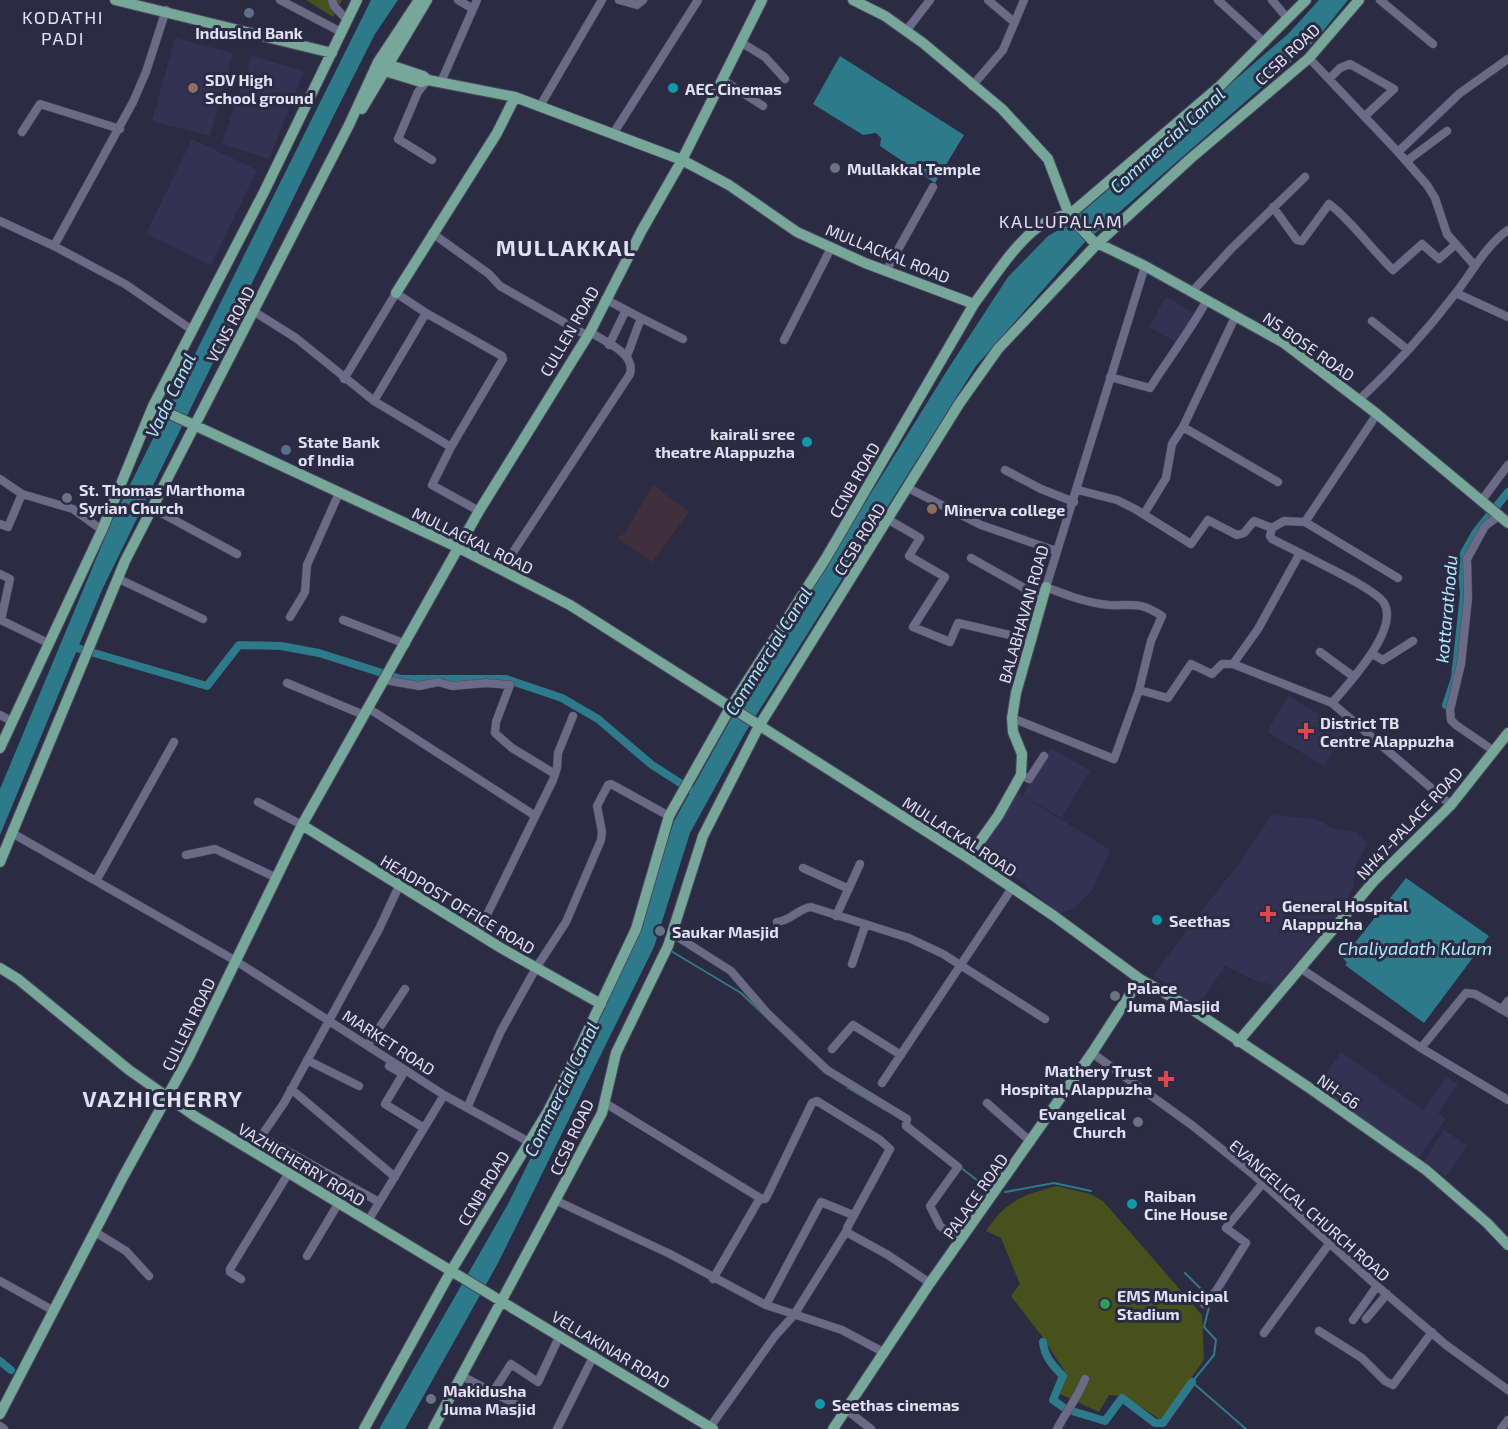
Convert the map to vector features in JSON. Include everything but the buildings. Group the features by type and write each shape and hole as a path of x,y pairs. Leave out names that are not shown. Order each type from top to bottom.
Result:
{"main road":[{"path":"115,0 166,10 332,53"},
{"path":"0,748 102,530 155,407 357,0"},
{"path":"381,66 419,0"},
{"path":"381,66 428,0"},
{"name":"CULLEN ROAD","path":"0,1414 168,1097 302,825 479,511 589,334 605,299 682,160 762,0"},
{"path":"853,0 906,31 1002,109 1038,146 1055,172 1069,215 1095,242"},
{"name":"CCNB ROAD","path":"364,1429 548,1111 636,929 669,816 731,709 826,558 974,304 998,271 1033,230 1054,218 1069,215 1179,122 1265,44 1306,0"},
{"name":"CCSB ROAD","path":"437,1427 462,1376 557,1201 604,1103 616,1053 667,949 703,836 758,725 986,365 1095,242 1310,58 1359,0"},
{"name":"MULLACKAL ROAD","path":"381,66 423,76 428,80 515,97 682,160 729,185 797,231 831,248 974,304"},
{"name":"VCNS ROAD","path":"12,833 119,579 192,424 381,66"},
{"path":"396,292 497,133 515,97"},
{"name":"NS BOSE ROAD","path":"1095,242 1236,315 1284,344 1377,414 1502,517"},
{"name":"MULLACKAL ROAD","path":"155,407 459,548 570,604 731,709 968,858 1140,978"},
{"name":"BALABHAVAN ROAD","path":"1021,774 1022,754 1013,732 1012,718 1016,693 1046,587"},
{"name":"NH47-PALACE ROAD","path":"1238,1042 1374,881 1451,804 1508,733"},
{"path":"968,858 998,816 1021,774"},
{"name":"HEADPOST OFFICE ROAD","path":"302,825 399,886 601,1004"},
{"path":"0,862 12,833"},
{"name":"VAZHICHERRY ROAD","path":"0,968 18,979 129,1070 168,1097 288,1174 493,1296"},
{"name":"NH-66","path":"1140,978 1184,1004 1426,1170 1487,1223 1508,1245"},
{"name":"PALACE ROAD","path":"833,1429 844,1408 885,1353 930,1283 1031,1142 1140,978"},
{"name":"VELLAKINAR ROAD","path":"493,1296 594,1355 711,1428"}],"street":[{"path":"280,0 341,32"},
{"path":"332,0 334,6 347,20"},
{"path":"458,0 473,9"},
{"path":"441,82 477,0"},
{"path":"540,106 602,0"},
{"path":"620,0 637,5 643,0"},
{"path":"614,134 698,0"},
{"path":"906,31 930,0"},
{"path":"988,0 1014,22"},
{"path":"972,86 1003,50 1024,0"},
{"path":"1218,0 1265,44"},
{"path":"1272,0 1288,19"},
{"path":"1380,0 1433,44"},
{"path":"54,246 120,129 146,72 166,10"},
{"path":"742,43 765,57 785,79"},
{"path":"1310,58 1408,160 1435,198 1442,224 1475,266"},
{"path":"1398,152 1460,93 1508,59"},
{"path":"1329,79 1340,68 1350,64 1394,89 1365,116"},
{"path":"428,80 418,92 398,139 432,160"},
{"path":"723,80 763,106"},
{"path":"22,132 39,104 120,129"},
{"path":"1408,160 1447,131"},
{"path":"1192,292 1305,177"},
{"path":"886,271 933,187"},
{"path":"1273,207 1298,240 1302,241 1329,204 1341,212 1350,226 1393,270 1422,244 1439,260 1456,244"},
{"path":"0,221 54,246 125,284 192,330"},
{"path":"1359,400 1408,350 1456,293 1494,242 1508,230"},
{"path":"432,233 489,274 500,286 627,356 632,368 502,569"},
{"path":"784,340 831,248"},
{"name":"BALABHAVAN ROAD","path":"1046,587 1078,490 1145,266"},
{"path":"344,379 396,292 426,313 503,357 451,447 432,485 479,511"},
{"path":"1456,293 1508,317"},
{"path":"605,299 683,339"},
{"path":"1110,377 1150,388 1167,359 1190,332 1207,300"},
{"path":"609,345 626,310"},
{"path":"253,311 296,338 374,401 451,447"},
{"path":"374,401 426,313"},
{"path":"1144,514 1166,478 1172,444 1183,427 1236,315"},
{"path":"627,356 641,318"},
{"path":"1372,321 1408,350"},
{"path":"1305,522 1377,414"},
{"path":"1183,427 1278,482"},
{"path":"1485,503 1508,465"},
{"path":"1005,470 1074,502"},
{"path":"0,479 22,494 73,509 102,530"},
{"path":"908,488 981,525 1056,551"},
{"path":"1078,490 1117,500 1191,544 1208,520 1237,535 1244,533 1254,520 1272,528"},
{"path":"0,524 8,527 22,494"},
{"path":"290,617 304,592 307,565 339,494"},
{"path":"152,508 237,554"},
{"path":"1494,751 1456,725 1451,720 1450,711 1461,663 1468,598 1467,559 1485,526 1502,517"},
{"path":"889,520 920,538 909,556 945,577 913,627 950,642 958,623 1032,640"},
{"path":"1332,703 1372,654 1386,620 1383,603 1377,596 1272,539 1269,536 1272,528 1284,521 1305,522 1398,578"},
{"path":"1233,664 1258,628 1299,553"},
{"path":"970,558 1042,598"},
{"path":"0,574 10,579 1,620 48,643"},
{"path":"119,579 203,619"},
{"path":"1012,718 1114,759 1139,690 1151,641 1162,616 1143,604 1109,605 1085,601 1046,587"},
{"path":"343,620 406,644"},
{"path":"1372,654 1383,660 1413,641"},
{"path":"1320,652 1354,677"},
{"path":"1139,690 1168,698 1191,664 1212,674 1222,664 1233,664 1332,703 1451,804"},
{"path":"388,675 419,686 438,682 452,686 486,683 510,685 496,722 495,733 502,742 555,774"},
{"path":"288,682 366,712 534,815"},
{"path":"0,715 11,721"},
{"path":"478,933 555,774 558,753 573,716"},
{"path":"96,881 174,742"},
{"path":"1021,774 1029,779 1044,756"},
{"path":"467,1108 501,1031 536,968 566,922 601,840 602,832 597,806 608,785 611,784 669,816"},
{"path":"258,802 302,825"},
{"name":"MARKET ROAD","path":"12,833 236,962 329,1019 444,1095 529,1142"},
{"path":"186,855 215,849 277,878"},
{"path":"836,916 860,864"},
{"path":"803,868 849,889"},
{"path":"251,1151 291,1089 379,929 399,886"},
{"path":"882,1083 1012,888"},
{"path":"777,922 786,921 808,906 865,926 909,938 961,965 1045,1019"},
{"path":"852,964 865,926"},
{"path":"673,934 731,971 766,1013 827,1070 906,1123 958,1167 930,1206 940,1226 960,1242"},
{"path":"1300,968 1421,1048 1508,1100"},
{"path":"368,1044 405,989"},
{"path":"1421,1048 1466,993 1475,994 1505,1011 1508,1001"},
{"path":"832,1049 853,1024 901,1055"},
{"name":"EVANGELICAL CHURCH ROAD","path":"1092,1053 1193,1126 1263,1183 1377,1286 1432,1332 1508,1390"},
{"path":"307,1060 359,1086"},
{"path":"389,1066 403,1074 385,1104 424,1128"},
{"path":"291,1089 395,1177"},
{"path":"368,1221 444,1095"},
{"path":"604,1103 759,1198 765,1199 812,1103 817,1101 880,1140 890,1149 847,1230 794,1315 775,1336 711,1428"},
{"path":"987,1103 1031,1142"},
{"path":"262,1137 379,1202"},
{"path":"241,1279 230,1272 230,1269 288,1174"},
{"path":"1204,1304 1216,1291 1246,1243 1226,1228 1263,1183"},
{"path":"713,1279 759,1198"},
{"path":"557,1201 669,1254 766,1305 842,1330 885,1353"},
{"path":"766,1305 821,1202 853,1215"},
{"path":"307,1256 338,1204"},
{"path":"847,1230 930,1283"},
{"path":"95,1232 126,1251 149,1276"},
{"path":"1264,1333 1329,1244"},
{"path":"0,1281 54,1311"},
{"path":"1353,1320 1377,1286"},
{"path":"1366,1319 1387,1294"},
{"path":"1319,1331 1362,1358 1385,1381 1393,1385 1432,1332"},
{"path":"493,1392 511,1364 538,1382 560,1335"},
{"path":"557,1429 594,1355"},
{"path":"462,1376 517,1405"},
{"path":"1057,1429 1080,1393 1085,1379"},
{"path":"844,1408 871,1429"},
{"path":"1501,1429 1508,1420"},
{"path":"0,1426 4,1429"}],"shaded area":[{"path":"306,0 342,0 333,17"},
{"name":"SDV High School ground","path":"175,38 233,53 210,136 152,121"},
{"path":"252,56 304,71 269,159 222,144"},
{"path":"192,139 257,170 211,265 146,234"},
{"path":"1166,297 1196,314 1179,344 1149,327"},
{"path":"653,485 689,512 652,562 617,538 625,533"},
{"name":"District TB Centre Alappuzha","path":"1288,696 1345,730 1324,766 1267,732"},
{"path":"1051,748 1090,771 1061,818 1023,795"},
{"path":"1015,791 1110,850 1093,889 1075,908 1058,914 981,847"},
{"name":"General Hospital Alappuzha","path":"1272,815 1316,819 1332,828 1357,832 1367,844 1354,869 1354,884 1345,905 1272,992 1273,985 1254,980 1225,966 1198,1006 1153,975 1245,855"},
{"path":"1341,1052 1423,1110 1447,1077 1458,1084 1438,1113 1446,1119 1418,1159 1317,1087"},
{"path":"1444,1130 1467,1146 1446,1177 1424,1161"},
{"name":"EMS Municipal Stadium","path":"1057,1186 1090,1194 1103,1201 1202,1315 1204,1360 1161,1420 1124,1396 1109,1395 1099,1412 1060,1394 1067,1375 1041,1335 1011,1296 1020,1284 1001,1238 986,1231 1001,1212 1017,1200"}],"water":[{"path":"371,0 398,0 375,34 335,113 102,590 0,835 0,789 111,523"},
{"name":"Commercial Canal","path":"1319,0 1348,0 1315,41 1084,243 976,366 745,733 690,833 654,947 498,1263 405,1429 379,1429 508,1204 604,1010 640,928 674,821 731,719 948,369 1008,277 1048,236 1066,226 1288,34"},
{"path":"840,56 964,135 935,183 880,146 881,138 876,133 863,135 813,104"},
{"name":"Chaliyadath Kulam","path":"1406,878 1489,936 1424,1023 1345,965 1347,963 1343,958"}],"waterway":[{"name":"kottarathodu","path":"1446,705 1455,678 1464,594 1462,569 1464,553 1476,532 1508,492"},
{"path":"70,646 207,686 239,645 281,646 319,653 401,679 506,679 562,698 598,719 652,765 699,795"},
{"path":"671,951 741,993 810,1059"},
{"path":"848,1088 887,1111"},
{"path":"908,1123 952,1158"},
{"path":"960,1167 986,1187"},
{"path":"1005,1192 1054,1183 1091,1191"},
{"path":"1185,1273 1211,1299 1204,1327 1216,1340 1214,1355 1192,1382 1246,1429"},
{"path":"1043,1342 1047,1356 1063,1376 1053,1400 1063,1407"},
{"path":"0,1361 11,1370"},
{"path":"1072,1411 1105,1421 1122,1398 1155,1423 1163,1423 1192,1382"}],"place":[{"name":"Induslnd Bank","path":"249,13"},
{"name":"SDV High School ground","path":"193,88"},
{"name":"AEC Cinemas","path":"673,88"},
{"name":"Mullakkal Temple","path":"835,168"},
{"name":"kairali sree theatre Alappuzha","path":"807,442"},
{"name":"State Bank of India","path":"286,450"},
{"name":"St. Thomas Marthoma Syrian Church","path":"67,498"},
{"name":"Minerva college","path":"932,509"},
{"name":"District TB Centre Alappuzha","path":"1306,731"},
{"name":"General Hospital Alappuzha","path":"1268,914"},
{"name":"Seethas","path":"1157,920"},
{"name":"Saukar Masjid","path":"660,931"},
{"name":"Palace Juma Masjid","path":"1115,996"},
{"name":"Mathery Trust Hospital, Alappuzha","path":"1166,1079"},
{"name":"Evangelical Church","path":"1138,1122"},
{"name":"Raiban Cine House","path":"1132,1204"},
{"name":"EMS Municipal Stadium","path":"1105,1304"},
{"name":"Makidusha Juma Masjid","path":"431,1399"},
{"name":"Seethas cinemas","path":"820,1404"}],"district":[{"name":"KODATHI PADI","path":"63,27"},
{"name":"KALLUPALAM","path":"1061,221"},
{"name":"MULLAKKAL","path":"566,247"},
{"name":"VAZHICHERRY","path":"163,1098"}],"water label":[{"name":"Vada Canal","path":"170,395"}]}
